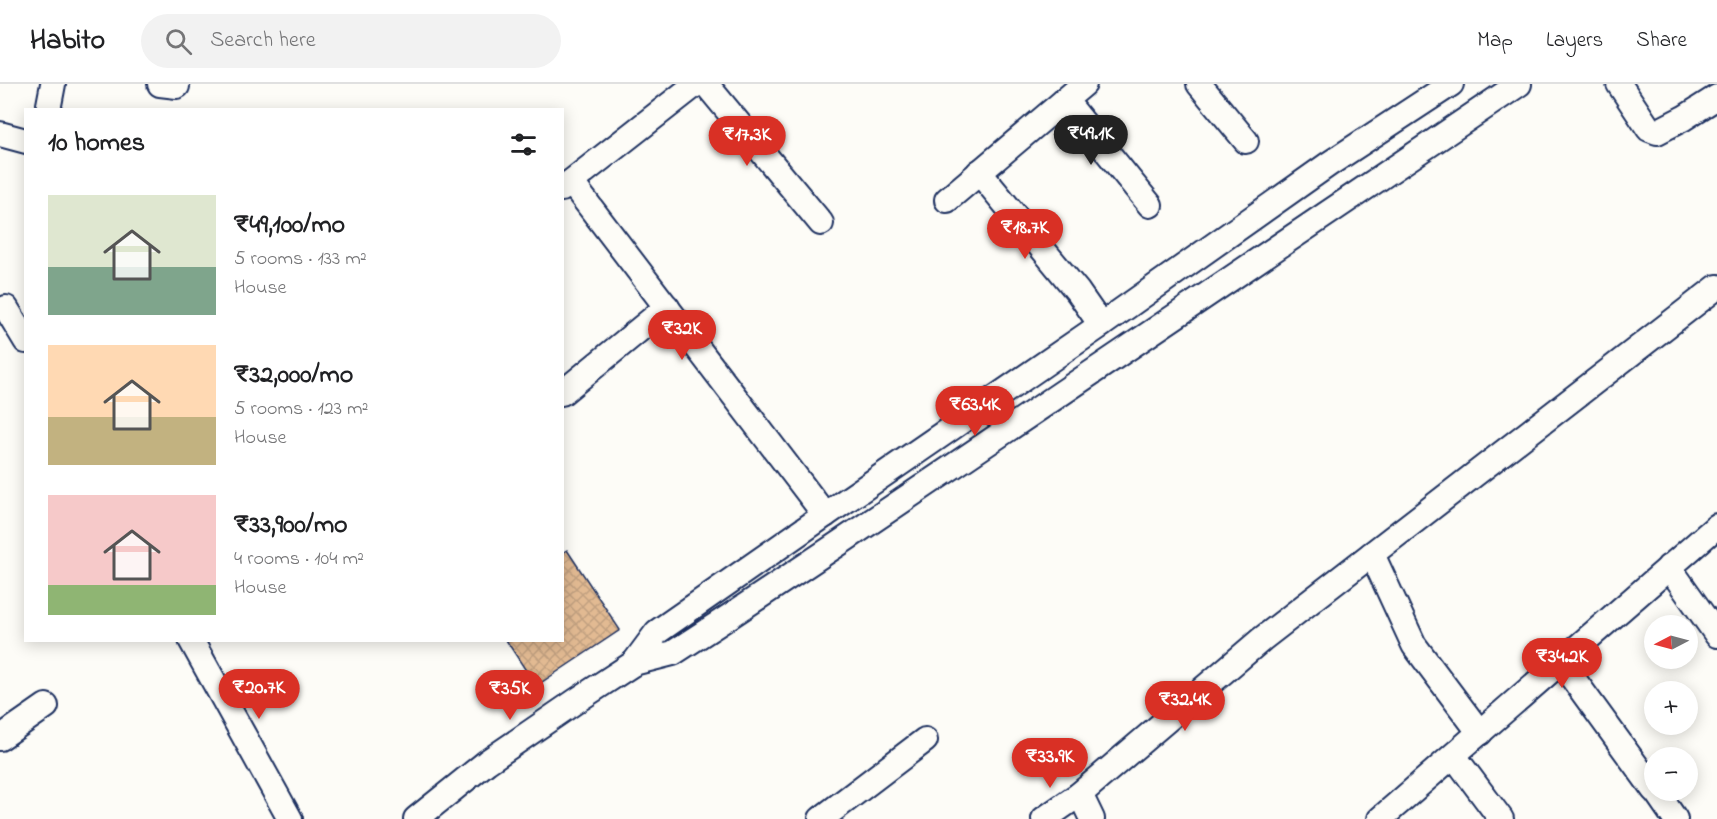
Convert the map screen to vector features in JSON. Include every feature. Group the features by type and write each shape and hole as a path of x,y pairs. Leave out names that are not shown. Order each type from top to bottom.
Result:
{"street":[{"path":"48,108 53,84"},
{"path":"696,84 567,185 667,307 825,514"},
{"path":"706,84 821,222"},
{"path":"947,200 1084,84"},
{"path":"1199,84 1246,141"},
{"path":"634,663 657,632 1101,325 1329,164 1451,84"},
{"path":"416,819 487,762 634,663 672,653 711,628 1519,84"},
{"path":"1619,84 1649,129 1657,132 1717,97"},
{"path":"1065,100 1150,205"},
{"path":"0,134 24,140"},
{"path":"980,172 1078,292 1101,325"},
{"path":"1044,819 1080,794 1262,639 1717,287"},
{"path":"11,306 24,336"},
{"path":"564,391 667,307"},
{"path":"1380,819 1717,526"},
{"path":"1372,554 1414,645 1480,733"},
{"path":"1670,567 1717,635"},
{"path":"192,642 290,819"},
{"path":"1561,662 1644,775"},
{"path":"0,738 46,706"},
{"path":"821,819 925,740"},
{"path":"1454,756 1501,819"},
{"path":"1080,794 1092,819"},
{"path":"1663,801 1675,819"}],"building":[{"path":"567,550 620,630 536,686 507,642 564,642 564,552"}]}
